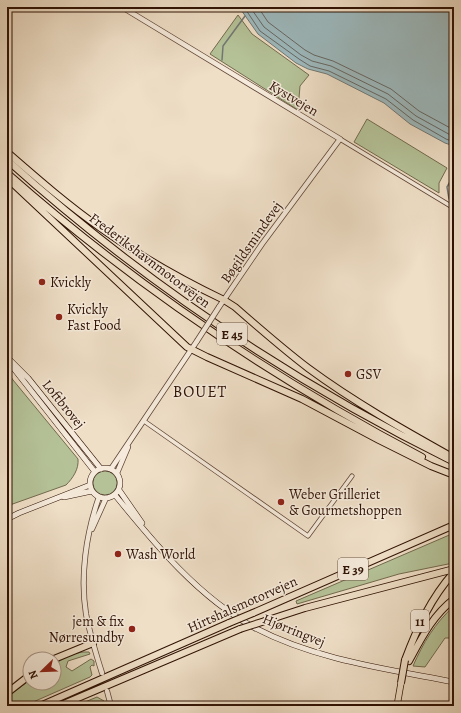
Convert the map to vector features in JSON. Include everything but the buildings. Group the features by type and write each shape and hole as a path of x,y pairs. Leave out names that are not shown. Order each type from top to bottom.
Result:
{"highway":[{"path":"7,152 63,199 102,229 155,263 235,307 307,367 334,387 454,458"},
{"name":"Frederikshavnmotorvejen","path":"7,160 59,206 149,276 207,318 320,390 415,443 454,462"},
{"name":"Frederikshavnmotorvejen","path":"7,173 104,254 242,352 343,414 454,474"},
{"path":"7,178 87,254 191,349 302,399 431,466 454,474"},
{"name":"Hirtshalsmotorvejen","path":"40,706 454,525"},
{"name":"Hirtshalsmotorvejen","path":"59,706 240,629 304,608 454,570"},
{"name":"11","path":"400,685 420,621 454,570"},
{"name":"11","path":"407,661 433,622 454,599"},
{"path":"62,656 93,643"},
{"path":"7,693 22,681"}],"main road":[{"name":"Loftbrovej","path":"7,357 28,378 101,468"},
{"name":"Loftbrovej","path":"7,360 95,472"},
{"path":"101,468 111,469 117,473 120,481 117,492 106,498 99,497 92,491 90,485 91,478 95,472 101,468"},
{"path":"7,519 20,512 90,485"},
{"path":"51,500 92,491"},
{"name":"Hjørringvej","path":"117,492 155,542 198,587 235,615 256,628 299,647 326,656 454,682"},
{"name":"11","path":"397,706 400,685"}],"street":[{"name":"Kystvejen","path":"122,7 454,208"},
{"name":"Bøgildsmindevej","path":"111,469 262,244 340,139"},
{"path":"144,421 308,536 352,476"},
{"name":"Bøgildsmindevej","path":"117,473 132,439"},
{"path":"99,497 90,526 85,565 84,588 86,614 102,673"},
{"path":"90,533 106,498"},
{"path":"107,691 111,706"}],"green space":[{"path":"238,15 252,34 309,75 300,86 298,110 210,54"},
{"path":"367,119 447,168 439,183 439,193 354,142"},
{"path":"7,371 78,459 78,466 75,473 66,485 7,506"},
{"path":"105,471 110,472 116,478 116,488 110,494 105,495 100,494 94,488 93,483 94,478 100,472"},
{"path":"454,533 453,563 399,574 297,604 296,601"},
{"path":"454,606 454,638 445,638 425,667 413,666 430,634 441,619"},
{"path":"89,652 90,654 68,661 66,667 72,671 91,659 94,661 94,666 92,665 90,667 92,675 62,689 62,660 72,654"},
{"path":"22,686 22,691 58,691 24,706 7,706 7,697"},
{"path":"97,697 104,701 106,706 75,706"}],"water":[{"path":"239,7 454,7 454,146 445,143 410,124 384,103 327,74 308,69 296,63 258,34"}],"waterway":[{"path":"222,60 223,46 245,16"},
{"path":"449,199 447,187 454,175"}],"place":[{"name":"Kvickly","path":"42,282"},
{"name":"Kvickly Fast Food","path":"59,317"},
{"name":"GSV","path":"348,374"},
{"name":"Weber Grilleriet & Gourmetshoppen","path":"281,502"},
{"name":"Wash World","path":"118,554"},
{"name":"jem & fix Nørresundby","path":"132,629"}],"district":[{"name":"BOUET","path":"200,391"}]}
